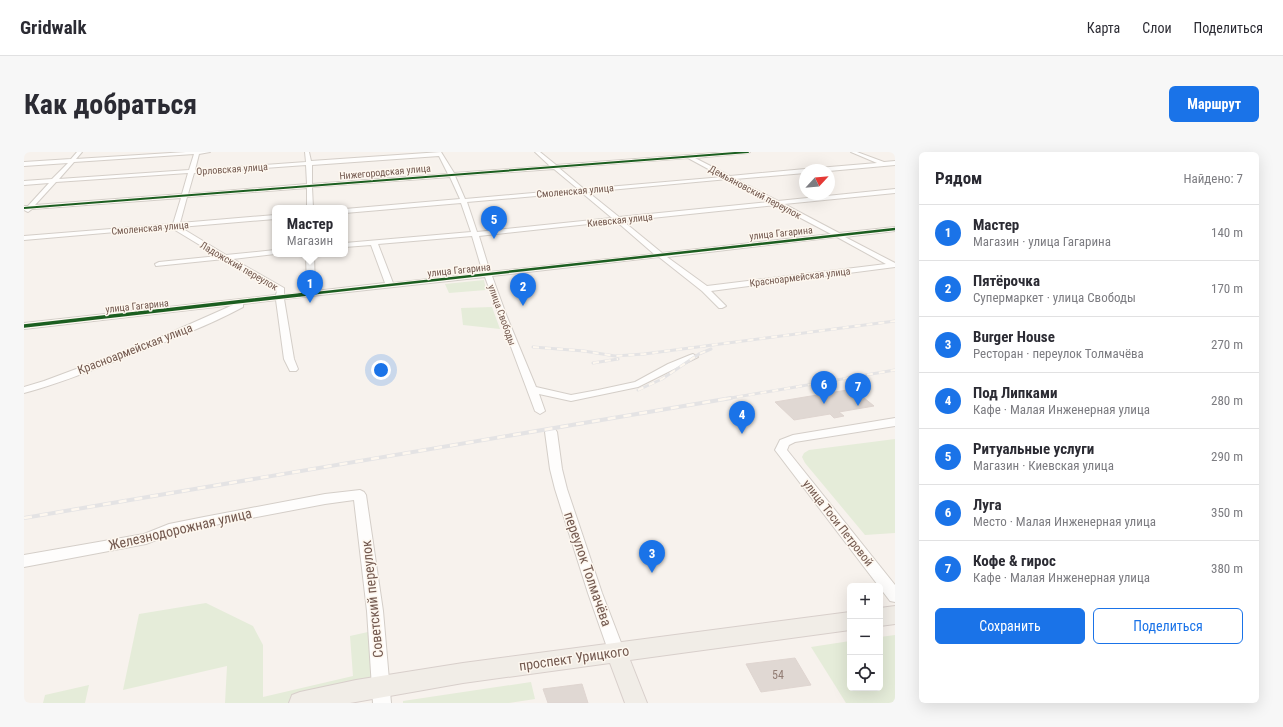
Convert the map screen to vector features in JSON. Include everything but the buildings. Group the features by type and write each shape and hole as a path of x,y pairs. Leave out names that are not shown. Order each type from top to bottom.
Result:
{"main road":[{"path":"883,617 895,615"},
{"name":"проспект Урицкого","path":"300,703 381,695 463,673 847,621"},
{"name":"переулок Толмачёва","path":"617,653 636,703"}],"street":[{"path":"24,215 27,208 80,152"},
{"path":"164,152 175,154"},
{"path":"176,225 193,171 197,152"},
{"path":"24,164 208,152"},
{"path":"307,152 309,163 310,205"},
{"path":"388,152 392,158"},
{"path":"537,152 554,168 660,255 705,289 722,306"},
{"name":"Демьяновский переулок","path":"681,152 894,265"},
{"name":"Нижегородская улица","path":"27,208 748,152"},
{"path":"853,152 895,168"},
{"name":"Орловская улица","path":"24,183 392,158 440,153"},
{"name":"улица Свободы","path":"440,153 452,175 475,234 507,331 540,411"},
{"path":"835,168 895,163"},
{"name":"Смоленская улица","path":"348,211 799,172"},
{"name":"Киевская улица","path":"348,245 619,220 895,191"},
{"name":"Смоленская улица","path":"24,238 272,217"},
{"name":"Ладожский переулок","path":"176,225 177,230 281,290 280,298"},
{"name":"улица Гагарина","path":"24,326 311,295 895,228"},
{"path":"374,243 390,286"},
{"path":"159,264 272,252"},
{"path":"310,257 311,295"},
{"name":"Красноармейская улица","path":"705,289 894,265"},
{"path":"280,298 289,359 293,369"},
{"name":"Красноармейская улица","path":"24,390 48,383 157,342 223,314 244,302"},
{"path":"532,389 571,398 598,393 638,384 671,366 693,357"},
{"name":"улица Тоси Петровой","path":"895,422 793,439 784,443 781,450 895,596"},
{"name":"переулок Толмачёва","path":"551,432 556,469 561,489 617,653"},
{"name":"Железнодорожная улица","path":"24,561 146,539 169,529 204,522 325,499 360,495"},
{"name":"Советский переулок","path":"360,495 375,611 381,695"}],"green space":[{"path":"484,280 486,290 449,293 445,284"},
{"path":"492,307 500,329 463,325 461,308"},
{"path":"895,439 895,533 865,535 805,463 802,457 804,453 809,450"},
{"path":"206,603 253,626 263,645 263,697 353,676 350,636 368,632 374,686 299,703 225,703 227,666 123,690 139,614"},
{"path":"895,635 895,703 846,703 811,647 847,641 847,691 883,691 883,637"},
{"path":"531,682 535,699 509,703 403,703 403,701"},
{"path":"89,685 85,703 43,703 45,695"}],"railway":[{"path":"533,347 584,351 615,356 644,354 895,321"},
{"path":"638,390 662,379 699,354 711,349"},
{"path":"593,363 618,359"},
{"path":"725,399 895,370"},
{"path":"24,518 731,398"}],"cycle path":[{"path":"24,208 748,152"},
{"path":"24,326 895,229"}],"place":[{"name":"Ритуальные услуги","path":"494,239"},
{"name":"Мастер","path":"310,303"},
{"name":"Пятёрочка","path":"523,306"},
{"name":"Луга","path":"824,404"},
{"name":"Кофе & гирос","path":"858,406"},
{"name":"Под Липками","path":"742,434"},
{"name":"Burger House","path":"652,573"}]}
